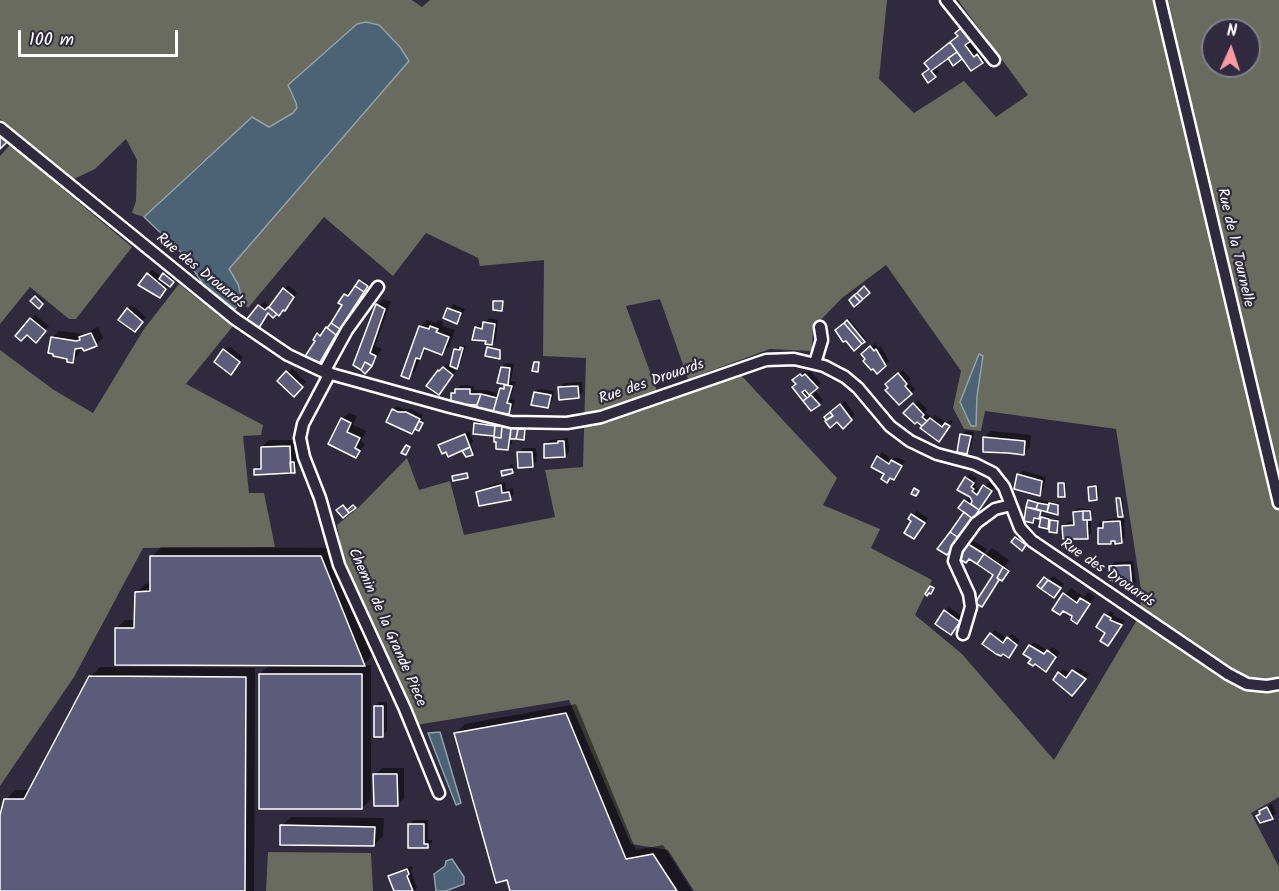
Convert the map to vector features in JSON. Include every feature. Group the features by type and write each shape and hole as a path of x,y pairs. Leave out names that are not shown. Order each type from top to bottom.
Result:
{"street":[{"path":"946,0 994,60"},
{"name":"Rue de la Tournelle","path":"1160,0 1279,503"},
{"name":"Rue des Drouards","path":"0,128 235,319 288,355 327,373 511,422 567,423 601,417 766,360 794,359 834,370 858,388 890,426 910,441 937,454 975,464 993,474 1004,487 1020,528 1032,541 1228,674 1248,684 1267,686 1279,684"},
{"name":"Chemin de la Grande Piece","path":"378,287 347,330 303,424 300,438 304,458 320,498 339,565 418,737 439,793"},
{"path":"815,363 822,340 820,327"},
{"path":"963,634 971,607 969,594 954,561 957,549 976,523 995,509 1011,506"}],"green space":[{"path":"0,0 412,0 422,7 430,0 887,0 879,79 914,113 964,81 996,117 1028,95 958,0 1279,0 1279,797 1251,813 1279,867 1279,891 694,891 668,850 631,844 569,700 404,727 325,542 340,541 337,525 359,507 407,458 419,490 450,481 464,535 555,517 545,470 583,467 586,358 543,356 544,260 480,266 478,258 426,233 393,276 324,217 248,308 241,302 238,284 229,269 409,61 400,47 379,25 366,22 357,24 288,85 297,108 293,113 202,162 144,217 132,213 136,201 137,160 126,139 95,169 74,179 0,119","holes":["886,265 961,371 953,408 964,429 981,431 985,411 1116,429 1142,596 1138,618 1054,760 962,654 915,615 932,580 871,548 880,529 823,505 837,478 739,373 661,402 626,306 660,299 688,379 770,349 812,351 813,328 842,298"]},
{"path":"10,145 132,247 76,319 69,319 30,287 0,324 0,156"},
{"path":"179,284 233,326 186,384 263,425 261,435 243,436 249,493 264,493 275,547 143,548 74,677 0,786 0,350 54,390 93,413 144,329"},
{"path":"268,852 371,853 373,891 266,891"}],"water":[{"path":"366,22 379,25 400,47 409,61 229,269 238,284 241,295 241,302 235,309 203,284 183,254 144,217 252,117 269,127 293,113 297,108 288,85 357,24"},
{"path":"979,354 983,356 977,396 976,426 971,426 960,402"},
{"path":"440,732 461,803 456,805 428,733"},
{"path":"452,859 464,877 464,884 446,891 436,891 434,874 445,866 446,861"}],"building":[{"path":"961,28 971,41 965,45 974,57 977,54 983,63 971,71 950,42 958,36 955,33"},
{"path":"950,42 957,52 931,71 936,77 928,83 922,74 929,69 924,63"},
{"path":"957,52 962,59 953,66 948,58"},
{"path":"0,134 9,140 0,149"},
{"path":"147,273 166,289 160,298 138,285"},
{"path":"163,273 174,282 170,287 159,279"},
{"path":"359,280 368,286 364,292 355,286"},
{"path":"355,286 364,292 340,329 331,323 342,305 338,303 344,294 348,296"},
{"path":"864,286 870,293 863,299 857,293"},
{"path":"283,288 294,297 279,316 269,307"},
{"path":"857,293 863,299 860,302 854,295"},
{"path":"854,295 860,302 854,307 849,300"},
{"path":"35,296 43,304 39,309 30,301"},
{"path":"493,301 503,301 502,311 493,310"},
{"path":"376,304 385,309 370,353 376,356 372,366 365,362 361,370 353,365"},
{"path":"258,305 265,310 268,307 277,314 273,318 268,313 259,328 247,319"},
{"path":"127,308 143,322 135,332 118,320"},
{"path":"447,308 461,313 457,324 443,318"},
{"path":"30,318 46,331 36,343 27,335 21,341 15,336"},
{"path":"847,320 865,342 862,344 844,323"},
{"path":"483,322 495,324 492,345 485,344 486,341 472,340 475,327 482,329"},
{"path":"331,323 340,329 336,335 327,328"},
{"path":"844,323 862,344 854,351 846,341 843,342 835,330"},
{"path":"419,326 429,329 430,326 438,329 436,332 449,337 442,355 424,348 420,359 416,358 409,379 401,376"},
{"path":"326,327 336,335 319,364 304,358 315,341 313,340 317,333 320,336"},
{"path":"91,333 97,346 84,351 82,348 75,349 73,363 48,353 51,337 76,341 80,340 79,337"},
{"path":"870,346 874,351 876,349 886,366 877,374 863,361 865,359 861,354"},
{"path":"460,347 463,348 457,369 450,366 454,349 460,350"},
{"path":"487,347 500,350 500,359 485,356"},
{"path":"223,349 240,362 231,375 214,362"},
{"path":"365,362 372,366 365,374 361,370"},
{"path":"534,362 539,362 538,372 532,371"},
{"path":"443,367 453,375 439,395 426,386"},
{"path":"501,367 510,368 508,385 497,383"},
{"path":"286,371 303,387 294,397 277,381"},
{"path":"898,373 912,394 899,405 885,390 888,388 885,384"},
{"path":"800,374 802,376 805,374 818,388 809,395 805,390 802,392 807,398 803,401 792,387 796,384 792,380"},
{"path":"504,385 512,386 507,403 511,404 509,414 493,412 500,388 504,389"},
{"path":"578,386 579,398 559,400 558,387"},
{"path":"455,389 470,389 470,394 481,394 477,405 451,402 451,393 455,393"},
{"path":"534,392 551,395 548,408 531,405"},
{"path":"481,394 497,398 493,412 476,407"},
{"path":"811,395 820,405 811,411 803,401"},
{"path":"913,403 927,421 922,426 917,422 915,424 903,413"},
{"path":"840,404 852,420 843,429 837,422 830,428 825,421 833,416 830,412"},
{"path":"392,409 406,412 420,419 412,434 386,422"},
{"path":"830,412 833,416 826,420 824,417"},
{"path":"341,418 351,423 347,432 360,438 355,448 360,451 356,458 328,444"},
{"path":"930,418 942,427 945,423 950,426 939,442 920,428"},
{"path":"419,421 423,423 419,431 415,429"},
{"path":"474,423 495,426 494,436 473,434"},
{"path":"495,426 502,426 501,438 494,437"},
{"path":"502,426 511,428 508,450 496,449 496,442 494,442 494,437 501,438"},
{"path":"511,428 518,429 516,439 510,439"},
{"path":"518,429 525,429 524,440 516,439"},
{"path":"465,434 470,447 448,457 446,452 442,454 438,445"},
{"path":"960,434 971,436 967,454 957,452"},
{"path":"983,437 1025,441 1024,455 983,452"},
{"path":"558,441 564,441 565,457 544,458 544,444 558,443"},
{"path":"406,445 410,447 406,455 401,453"},
{"path":"290,446 291,473 254,475 254,469 261,469 261,447"},
{"path":"470,447 473,455 466,457 462,451"},
{"path":"517,452 532,452 533,467 518,468"},
{"path":"877,456 889,464 891,460 902,466 894,480 890,478 887,483 881,479 884,474 871,467"},
{"path":"290,462 294,462 295,473 291,473"},
{"path":"512,469 513,473 502,476 501,471"},
{"path":"467,473 468,478 453,481 452,476"},
{"path":"1017,474 1042,481 1040,496 1014,489"},
{"path":"965,477 974,483 971,487 974,489 972,491 977,495 983,485 992,491 979,510 971,504 970,497 957,490"},
{"path":"1058,483 1064,483 1065,497 1058,497"},
{"path":"501,485 502,493 509,492 511,500 479,506 476,492"},
{"path":"1096,486 1097,500 1089,501 1088,487"},
{"path":"914,488 919,491 916,496 911,494"},
{"path":"1116,498 1120,498 1123,517 1118,517"},
{"path":"964,500 979,510 973,519 958,508"},
{"path":"1028,500 1038,503 1036,509 1026,507"},
{"path":"1038,503 1049,505 1047,512 1036,509"},
{"path":"1049,503 1058,505 1058,515 1047,512"},
{"path":"343,505 349,513 343,518 336,510"},
{"path":"353,505 356,508 349,513 347,510"},
{"path":"1026,507 1041,511 1039,519 1034,518 1033,523 1024,521"},
{"path":"1083,511 1083,520 1087,520 1088,539 1063,539 1062,526 1074,525 1073,512"},
{"path":"1083,511 1090,511 1091,520 1083,520"},
{"path":"964,512 973,519 959,538 950,532"},
{"path":"911,514 925,523 914,539 904,533 911,521 908,519"},
{"path":"1041,517 1049,519 1048,529 1039,527"},
{"path":"1050,520 1058,521 1057,533 1049,532"},
{"path":"1120,521 1122,543 1115,544 1115,541 1111,541 1111,544 1098,544 1098,528 1103,528 1103,522"},
{"path":"950,532 959,538 947,555 937,549"},
{"path":"1015,537 1026,545 1022,551 1011,542"},
{"path":"968,544 984,554 977,564 969,559 966,563 958,558"},
{"path":"984,554 1003,567 997,578 999,580 982,607 975,603 993,575 977,564"},
{"path":"150,556 321,556 365,666 115,665 115,628 134,628 135,592 150,591"},
{"path":"1130,565 1132,587 1125,588 1124,580 1110,580 1109,566"},
{"path":"1003,567 1009,571 1002,581 997,578"},
{"path":"1044,577 1048,580 1041,589 1037,586"},
{"path":"1048,580 1061,588 1054,598 1041,589"},
{"path":"930,586 934,588 927,596 925,594"},
{"path":"1063,593 1077,603 1080,598 1090,604 1077,624 1071,620 1072,616 1063,611 1060,615 1052,610"},
{"path":"944,610 960,622 951,635 935,624"},
{"path":"1104,614 1111,618 1110,620 1122,625 1108,646 1100,641 1105,633 1096,627"},
{"path":"990,633 1003,643 1007,637 1017,645 1009,658 1003,654 1001,656 996,654 982,644"},
{"path":"1029,645 1044,654 1047,650 1056,657 1046,672 1035,664 1033,666 1028,663 1031,659 1023,654"},
{"path":"1072,670 1086,679 1072,696 1053,680 1058,672 1066,678"},
{"path":"259,674 362,674 362,809 259,809"},
{"path":"89,676 246,677 245,891 0,891 0,815 4,799 24,799"},
{"path":"374,706 383,706 383,737 374,737"},
{"path":"566,713 626,859 653,854 677,891 510,891 507,880 496,883 454,733"},
{"path":"373,774 397,774 398,806 374,806"},
{"path":"1267,807 1273,819 1260,823 1256,816 1260,814 1259,811"},
{"path":"408,824 424,824 424,844 428,844 428,848 408,848"},
{"path":"280,825 375,827 374,846 280,845"},
{"path":"407,869 409,874 407,876 413,891 394,891 388,876"}]}
